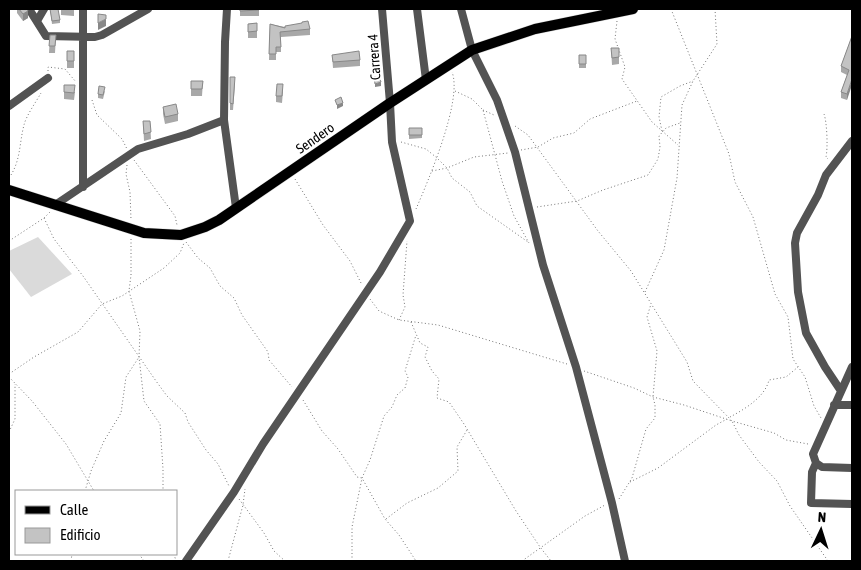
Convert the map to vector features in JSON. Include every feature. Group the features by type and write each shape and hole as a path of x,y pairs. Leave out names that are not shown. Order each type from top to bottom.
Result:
{"main road":[{"name":"Sendero","path":"9,190 130,229 156,234 180,235 205,227 236,208 390,103 472,50 535,29 633,9"}],"street":[{"path":"29,9 46,36 84,37 102,35 148,9"},
{"path":"36,21 44,9"},
{"path":"83,9 83,187"},
{"path":"227,9 224,42 224,120 236,208"},
{"name":"Carrera 4","path":"382,9 392,142 410,221"},
{"path":"416,9 426,80"},
{"path":"461,9 472,50 497,100 515,152 543,264 576,367 612,503 625,561"},
{"path":"9,106 48,78"},
{"path":"55,205 110,170 129,154 150,144 188,134 224,120"},
{"path":"841,391 806,333 799,298 795,243 802,222 818,194 826,175 852,141"},
{"path":"186,561 380,272 410,221"},
{"path":"852,367 816,446 813,454 816,464 812,472 812,503 852,504"},
{"path":"834,405 852,404"},
{"path":"816,464 822,467 852,468"}],"path":[{"path":"671,9 729,154 735,182 753,217 775,294 788,317 793,359 805,377 818,415 826,425"},
{"path":"645,293 664,250 677,178 682,105 693,81 717,44 715,9"},
{"path":"619,12 615,39 625,67 622,79 652,122 678,146"},
{"path":"410,221 437,158 455,91 455,80 450,65"},
{"path":"9,178 15,168 21,147 24,123 48,78 48,67 65,69 92,100 97,115 122,139 129,154 144,171 149,182 174,216 180,235"},
{"path":"663,132 659,117 661,97 693,81"},
{"path":"455,91 472,99 484,110 528,134 598,231 631,271 687,362 693,380 728,419"},
{"path":"432,172 474,157 495,156 538,147 553,138 574,132 590,119 637,101"},
{"path":"484,110 495,156 514,216 533,250"},
{"path":"824,114 826,157 832,166"},
{"path":"530,209 577,201 648,175 658,159 660,147 658,136 666,128 680,123"},
{"path":"392,142 426,149 447,168 452,178 470,192 477,206 528,242"},
{"path":"129,154 126,174 130,192 131,274 129,291 140,331 139,357 144,401 160,424 163,490"},
{"path":"290,172 323,225 350,261 366,293 379,311 399,320 438,325 576,367 592,375 634,388 653,397 774,433 786,440 816,446"},
{"path":"9,240 44,218 55,205"},
{"path":"44,218 54,239 83,276 167,396 185,413 188,422 206,450 218,464 234,492 264,533 274,551 285,561"},
{"path":"399,320 405,307 403,295 407,237"},
{"path":"9,374 34,357 78,332 102,303 122,296 164,268 180,253 185,240 198,258 210,268 220,286 234,298 242,316 268,352 269,360 308,406 322,431 338,449 357,477 362,478 385,519 400,535 416,561"},
{"path":"522,561 600,507 617,502 629,483 646,429 655,418 656,405 653,397 657,351 647,317 652,303"},
{"path":"410,322 420,343 428,347 426,357 432,371 439,379 437,398 449,402 540,548 551,561"},
{"path":"352,561 352,527 362,478 370,460 384,416 392,407 397,395 405,388 408,377 405,371 416,335"},
{"path":"86,490 104,441 122,412 126,377 139,357"},
{"path":"629,483 658,468 716,425 743,410 767,388 769,380 786,377 798,366"},
{"path":"9,377 66,444 93,490"},
{"path":"9,432 15,419 15,382"},
{"path":"732,421 759,462 777,481 790,506 828,561"},
{"path":"385,519 407,503 438,488 458,471 457,447 468,430"},
{"path":"228,561 244,505 245,487"}],"shaded area":[{"path":"38,237 72,274 31,297 9,269 9,251"}],"building":[{"path":"19,9 27,9 28,11 23,14"},
{"path":"50,9 58,9 60,20 52,21"},
{"path":"240,9 259,9 259,10 240,11"},
{"path":"98,14 106,15 106,19 98,23"},
{"path":"308,21 310,29 280,32 281,47 276,47 276,54 269,54 270,24 285,28 285,26"},
{"path":"257,23 257,31 248,32 248,24"},
{"path":"50,35 56,35 55,46 49,46"},
{"path":"852,36 852,79 847,94 841,92 849,70 841,66"},
{"path":"611,48 619,48 619,57 612,58"},
{"path":"67,51 74,51 74,61 67,61"},
{"path":"359,51 360,60 333,62 332,55"},
{"path":"579,55 586,55 586,64 579,64"},
{"path":"379,76 381,82 375,84 374,77"},
{"path":"230,77 235,77 233,104 230,103"},
{"path":"191,81 203,81 202,89 191,89"},
{"path":"277,84 283,84 282,96 276,96"},
{"path":"64,85 75,85 74,93 64,92"},
{"path":"99,86 105,87 103,95 98,94"},
{"path":"341,97 343,103 337,105 335,100"},
{"path":"176,104 178,114 165,117 163,107"},
{"path":"143,121 150,121 151,132 144,134"},
{"path":"409,128 422,128 422,135 409,135"}]}
